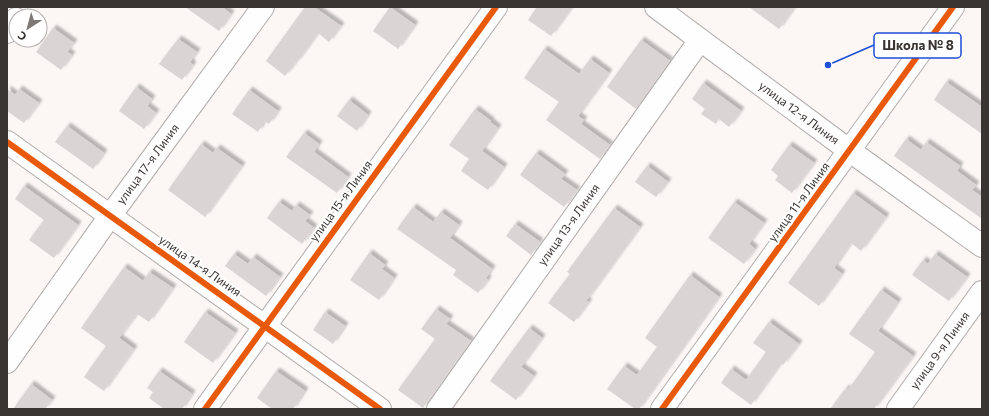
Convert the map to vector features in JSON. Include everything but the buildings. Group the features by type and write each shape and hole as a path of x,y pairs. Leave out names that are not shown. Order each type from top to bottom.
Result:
{"street":[{"name":"улица 17-я Линия","path":"7,362 110,216 263,7"},
{"name":"улица 15-я Линия","path":"205,409 496,7"},
{"name":"улица 12-я Линия","path":"656,7 850,151 982,246"},
{"name":"улица 11-я Линия","path":"662,409 954,7"},
{"name":"улица 13-я Линия","path":"438,409 700,40"},
{"name":"улица 14-я Линия","path":"7,142 265,325 380,409"},
{"name":"улица 9-я Линия","path":"898,409 982,292"}],"cycle path":[{"path":"205,409 496,7"},
{"path":"662,409 953,7"},
{"path":"7,142 380,409"}],"place":[{"name":"Школа № 8","path":"828,65"}]}
